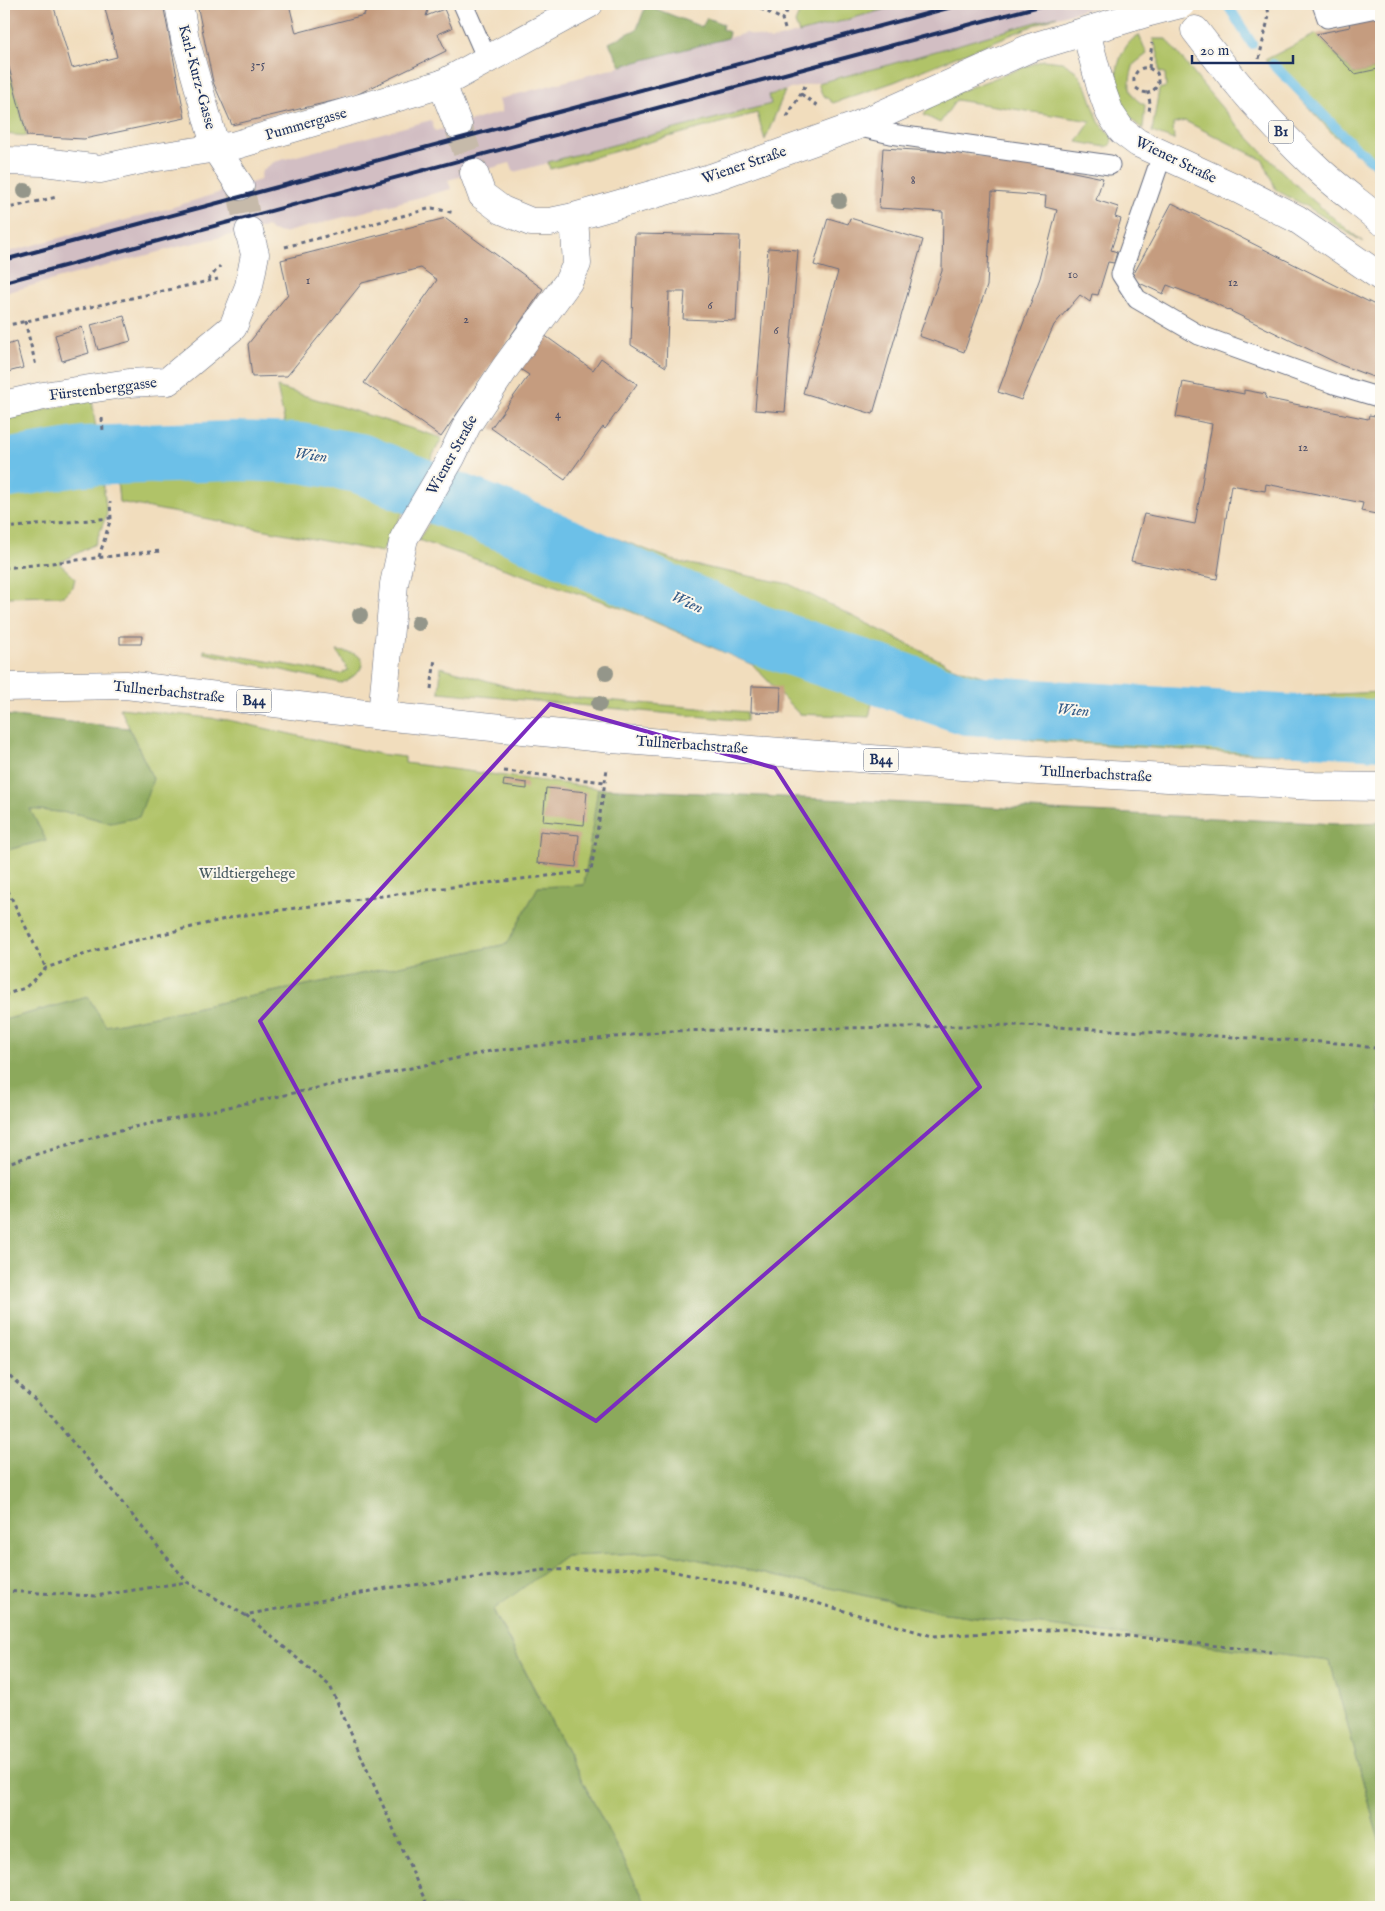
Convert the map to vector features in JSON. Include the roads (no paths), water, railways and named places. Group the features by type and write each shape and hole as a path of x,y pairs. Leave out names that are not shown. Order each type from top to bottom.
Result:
{"street":[{"name":"Karl-Kurz-Gasse","path":"179,4 186,39 216,149"},
{"name":"Pummergasse","path":"4,161 44,162 100,170 169,155 236,145 442,84 589,4"},
{"path":"1086,32 1181,4"},
{"name":"B1","path":"1196,30 1232,78 1278,129 1320,171 1381,220"},
{"name":"Wiener Straße","path":"474,173 482,195 502,210 530,222 550,222 574,217 714,177 856,126 1030,48 1086,32 1101,88 1110,113 1122,131 1150,149 1238,189 1297,219 1381,277"},
{"path":"442,84 458,125"},
{"path":"216,149 240,186"},
{"name":"Wiener Straße","path":"382,716 394,584 404,538 451,458 467,425 505,368 568,282 577,264 574,217"},
{"name":"Fürstenberggasse","path":"4,405 43,396 129,383 168,381 233,327 249,286 252,252"},
{"name":"Tullnerbachstraße","path":"4,687 126,685 382,716 612,739 1011,769 1314,786 1381,787"}],"lane":[{"path":"464,4 487,59"},
{"path":"1322,4 1327,18 1381,7"},
{"path":"856,126 891,134 1110,165"},
{"path":"1150,149 1121,274 1137,299 1199,335 1334,384 1381,398"}],"waterway":[{"path":"1227,4 1252,44"},
{"path":"1273,64 1353,145 1381,168"},
{"name":"Wien","path":"4,469 83,456 232,451 301,453 359,463 516,526 757,634 968,705 1381,730"}],"tunnel":[{"path":"458,125 474,173"},
{"path":"240,186 249,231"}],"railway":[{"path":"4,260 963,4"},
{"path":"4,282 1047,4"}],"park label":[{"name":"Wildtiergehege","path":"247,873"}]}
